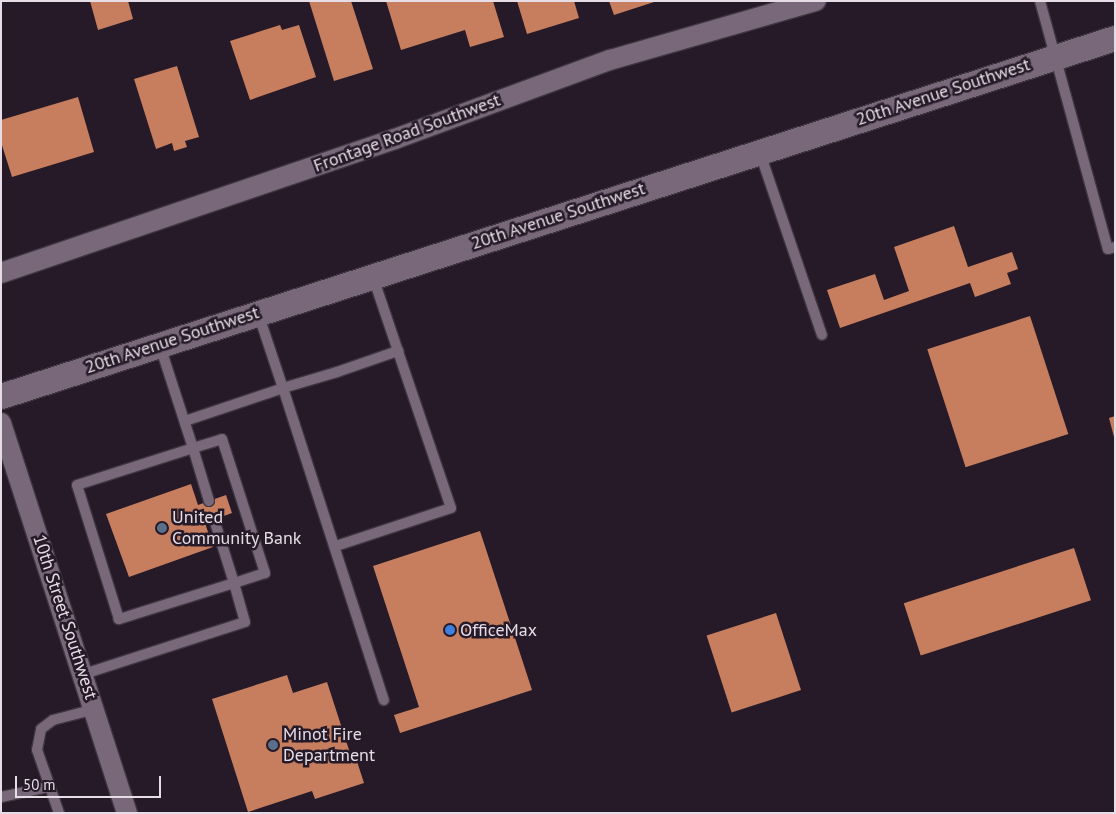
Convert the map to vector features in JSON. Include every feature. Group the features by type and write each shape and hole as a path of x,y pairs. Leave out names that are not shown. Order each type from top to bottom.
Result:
{"street":[{"name":"Frontage Road Southwest","path":"1,273 396,139 610,60 816,1"},
{"name":"20th Avenue Southwest","path":"1,396 1056,55 1115,38"},
{"name":"10th Street Southwest","path":"1,423 7,461 84,674 127,813"}],"lane":[{"path":"1040,1 1108,249 1115,247"},
{"path":"760,152 822,335"},
{"path":"336,546 450,508 372,276"},
{"path":"258,312 336,546 384,700"},
{"path":"160,345 209,501"},
{"path":"185,421 398,351"},
{"path":"222,439 265,573 119,619 77,485 193,448 222,439"},
{"path":"84,674 245,622 214,519"},
{"path":"59,813 48,787 37,750 41,729 53,720 95,709"},
{"path":"1,797 48,787"}],"building":[{"path":"90,1 128,1 133,19 98,30"},
{"path":"309,1 351,1 373,69 334,81"},
{"path":"386,1 493,1 504,37 470,47 465,30 401,50"},
{"path":"517,1 574,1 579,18 527,34"},
{"path":"609,1 654,1 654,2 614,15"},
{"path":"280,25 282,30 299,25 316,77 250,100 230,41"},
{"path":"177,66 199,137 185,141 187,147 174,151 172,143 156,149 134,79"},
{"path":"78,97 94,152 12,177 1,142 1,120"},
{"path":"954,226 968,267 1012,252 1018,269 1007,273 1011,284 975,297 970,283 840,328 827,290 875,274 884,300 909,291 894,247"},
{"path":"1030,316 1068,434 966,467 927,349"},
{"path":"1115,416 1115,436 1114,437 1109,418"},
{"path":"191,484 198,505 226,495 232,513 205,523 213,547 129,577 106,514"},
{"path":"480,531 532,690 400,733 394,715 419,707 373,566"},
{"path":"1074,548 1091,600 921,656 904,603"},
{"path":"776,613 801,690 732,713 707,636"},
{"path":"287,675 293,693 327,682 350,753 354,752 364,783 315,799 312,791 248,812 212,699"}],"place":[{"name":"United Community Bank","path":"162,528"},
{"name":"OfficeMax","path":"450,630"},
{"name":"Minot Fire Department","path":"273,745"}]}
